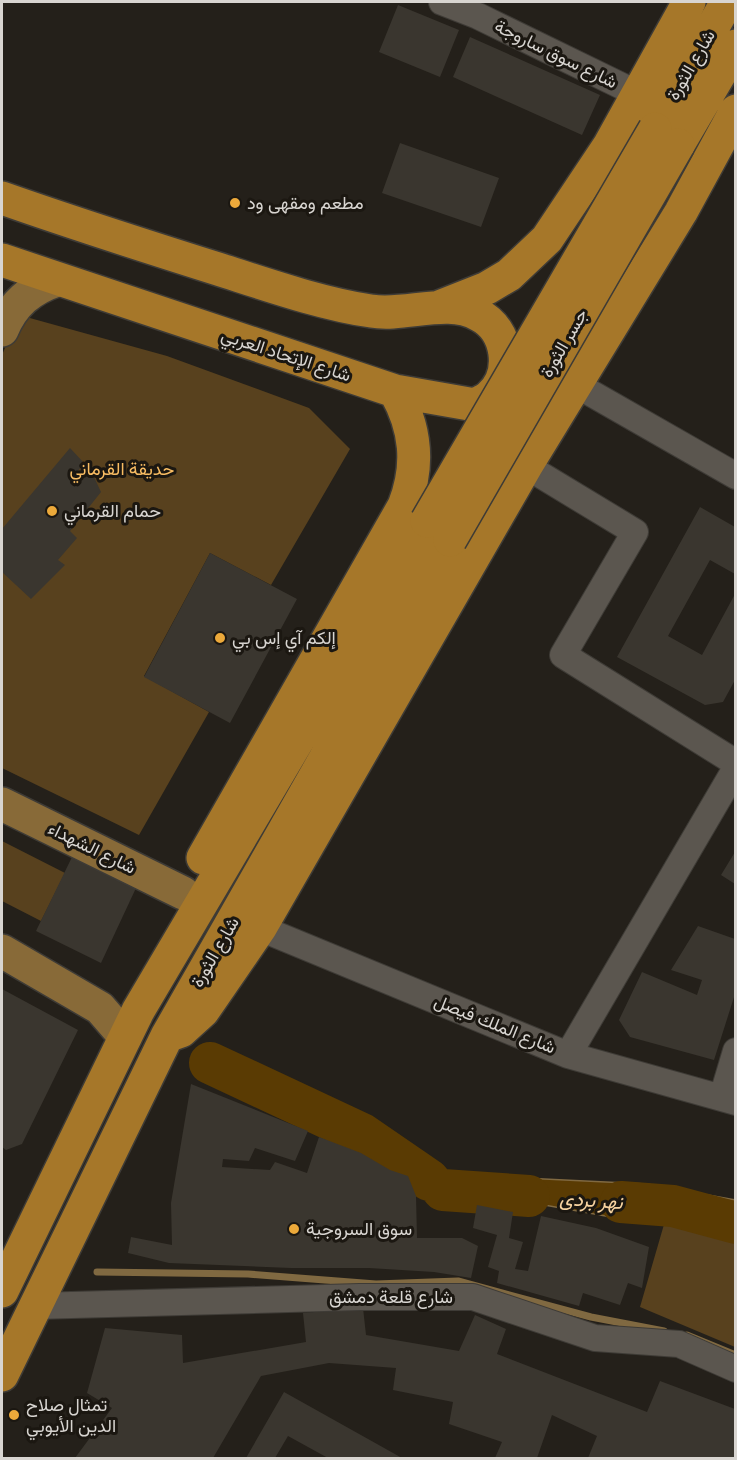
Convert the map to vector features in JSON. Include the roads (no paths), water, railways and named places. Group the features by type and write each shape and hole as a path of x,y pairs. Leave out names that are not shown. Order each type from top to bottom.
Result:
{"highway":[{"path":"438,308 487,288 509,274 548,239 609,146 636,93 689,2"},
{"name":"شارع الثورة","path":"666,137 727,2"},
{"name":"شارع الثورة","path":"666,137 735,46"},
{"path":"167,1036 181,1031 202,1011 261,928 452,536 526,466 638,284 695,187 735,111"},
{"name":"جسر الثورة","path":"452,536 666,137"},
{"path":"609,146 614,160 635,183 665,193 695,187"},
{"path":"2,198 268,285 360,308 392,312 438,308 460,309 479,314 494,326 504,343 507,361 502,380 491,395 475,405"},
{"path":"548,239 574,238 600,247 621,262 638,284"},
{"name":"شارع الإتحاد العربي","path":"2,260 395,390 475,405 526,402 551,397 575,384"},
{"path":"132,1024 145,962 396,520 410,490 415,449 405,408 395,390"},
{"path":"410,490 425,487 440,488 455,494 467,504 480,531 452,536"},
{"name":"شارع الثورة","path":"2,1291 132,1024 452,536"},
{"name":"شارع الثورة","path":"2,1375 167,1036 452,536"}],"main road":[{"path":"2,330 20,301 31,291 57,280"},
{"name":"شارع الشهداء","path":"2,804 183,892"},
{"path":"2,951 132,1024"}],"street":[{"name":"شارع سوق ساروجة","path":"442,2 478,16 636,93"},
{"path":"575,384 735,476"},
{"path":"526,466 635,531 563,655 735,763"},
{"path":"568,1054 735,768"},
{"name":"شارع الملك فيصل","path":"261,928 568,1054 729,1100"},
{"path":"729,1100 735,1051"},
{"name":"شارع قلعة دمشق","path":"35,1306 360,1297 473,1297 595,1338 679,1344 735,1369"}],"water":[{"path":"481,1176 647,1184 735,1200 735,1223 673,1206 611,1217 472,1192"}],"waterway":[{"name":"نهر بردى","path":"210,1063 362,1134 429,1180"},
{"name":"نهر بردى","path":"443,1190 529,1196"},
{"name":"نهر بردى","path":"621,1202 673,1206 736,1223"},
{"path":"97,1272 248,1274 376,1284 458,1281 591,1317 664,1331"},
{"path":"687,1335 736,1355"}],"place":[{"name":"مطعم ومقهى ود","path":"235,203"},
{"name":"حمام القرماني","path":"52,511"},
{"name":"إلكم آي إس بي","path":"220,638"},
{"name":"سوق السروجية","path":"294,1229"},
{"name":"تمثال صلاح الدين الأيوبي","path":"14,1415"}],"park label":[{"name":"حديقة القرماني","path":"122,469"}]}
